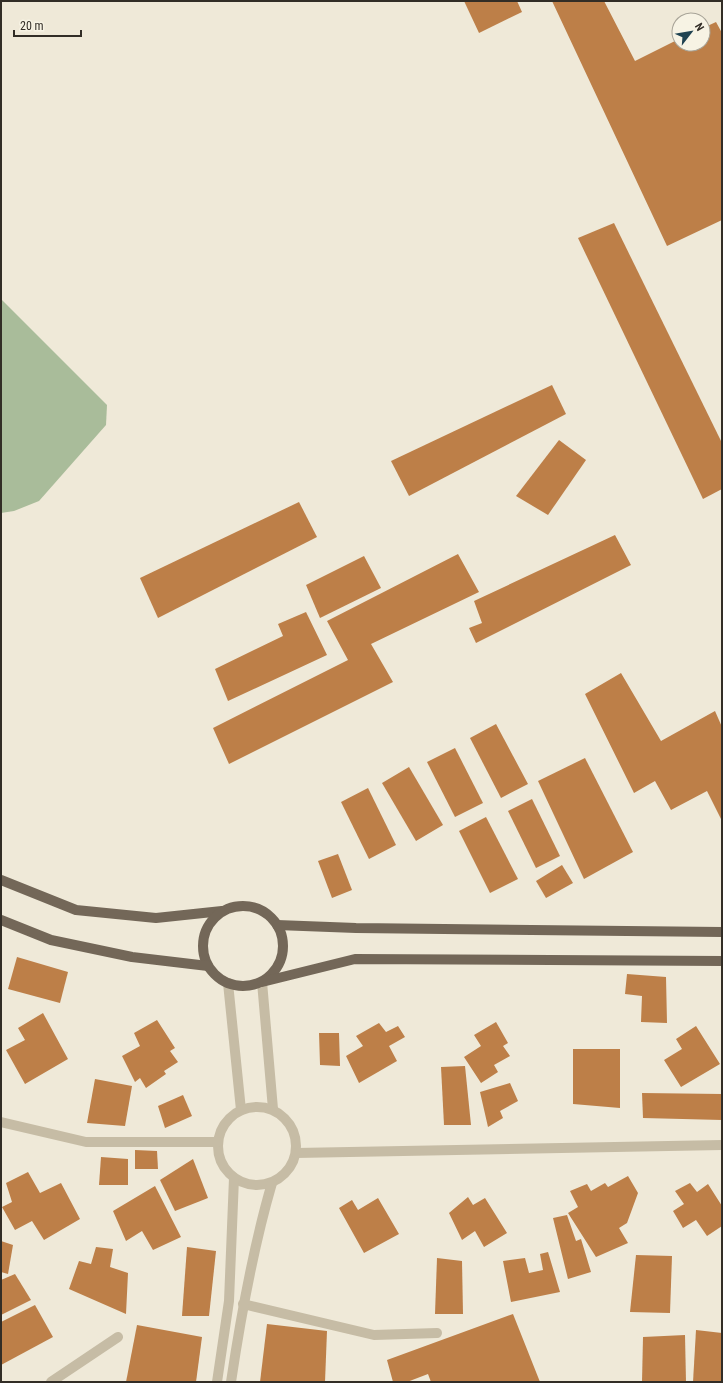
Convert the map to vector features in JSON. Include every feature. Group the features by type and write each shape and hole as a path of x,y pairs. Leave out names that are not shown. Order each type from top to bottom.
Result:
{"main road":[{"path":"1,880 76,910 156,918 222,911 234,906 259,908 269,915 277,925 283,937 284,950 280,963 273,974 262,982"},
{"path":"222,911 213,919 206,929 203,942 204,954 208,966 216,976 228,983 239,986 251,986 355,959 722,961"},
{"path":"1,920 51,940 132,957 208,966"},
{"path":"277,925 356,928 722,932"}],"street":[{"path":"262,982 273,1110"},
{"path":"228,983 241,1110"},
{"path":"251,1107 262,1107 273,1110 284,1117 292,1127 297,1140 296,1153 292,1166 284,1176 272,1183 259,1186 246,1184 234,1178 225,1168 219,1156 218,1142 220,1132 225,1123 241,1110 251,1107"},
{"path":"1,1122 86,1142 218,1142"},
{"path":"296,1153 722,1145"},
{"path":"217,1382 229,1301 234,1178"},
{"path":"231,1382 243,1304 263,1214 272,1183"},
{"path":"243,1304 374,1335 437,1333"},
{"path":"50,1382 118,1337"}],"green space":[{"path":"1,299 107,405 106,425 39,501 14,511 1,513"}],"building":[{"path":"464,1 517,1 522,12 479,33"},
{"path":"552,1 604,1 635,61 671,43 671,52 711,52 711,24 716,22 722,33 722,220 667,246"},
{"path":"614,223 722,443 722,489 703,499 578,238"},
{"path":"552,385 566,414 409,496 391,461"},
{"path":"559,440 586,460 548,515 516,496"},
{"path":"299,502 317,537 158,618 140,578"},
{"path":"615,535 631,565 476,643 469,628 482,623 474,601"},
{"path":"458,554 479,592 371,644 393,682 229,764 213,728 348,660 327,621"},
{"path":"364,556 381,588 320,618 306,585"},
{"path":"306,612 327,655 228,701 215,669 283,636 278,624"},
{"path":"621,673 661,741 715,711 722,727 722,821 707,791 671,810 655,781 634,793 585,694"},
{"path":"496,724 528,784 501,798 470,738"},
{"path":"455,748 483,803 455,817 427,762"},
{"path":"585,758 633,852 584,879 538,781"},
{"path":"409,767 443,825 416,841 382,783"},
{"path":"368,788 396,845 369,859 341,802"},
{"path":"532,799 560,856 536,868 508,811"},
{"path":"486,817 518,879 490,893 459,831"},
{"path":"338,854 352,890 332,898 318,861"},
{"path":"562,865 573,883 546,898 536,881"},
{"path":"17,957 68,972 60,1003 8,989"},
{"path":"627,974 666,977 667,1023 641,1022 642,996 625,994"},
{"path":"43,1013 68,1059 25,1084 6,1050 25,1040 18,1028"},
{"path":"157,1020 175,1048 170,1051 178,1062 164,1071 166,1074 146,1088 140,1078 135,1082 122,1056 140,1046 134,1033"},
{"path":"496,1022 508,1043 503,1046 510,1056 494,1065 498,1072 481,1083 464,1057 481,1046 474,1035"},
{"path":"379,1023 386,1032 398,1026 405,1037 389,1046 397,1061 359,1083 346,1056 363,1046 356,1036"},
{"path":"696,1026 720,1064 681,1087 664,1060 682,1049 676,1039"},
{"path":"319,1033 339,1033 340,1066 320,1065"},
{"path":"573,1049 620,1049 620,1108 573,1104"},
{"path":"465,1066 471,1125 444,1125 441,1067"},
{"path":"95,1079 132,1086 125,1126 87,1123"},
{"path":"510,1083 518,1101 500,1111 503,1118 488,1127 480,1092"},
{"path":"642,1093 722,1094 722,1120 643,1118"},
{"path":"183,1095 192,1116 165,1128 158,1106"},
{"path":"135,1150 157,1151 158,1169 135,1169"},
{"path":"101,1157 128,1159 128,1185 99,1185"},
{"path":"193,1159 208,1198 175,1211 160,1180"},
{"path":"28,1172 40,1193 61,1183 80,1219 44,1240 32,1221 15,1230 2,1207 12,1202 6,1183"},
{"path":"628,1176 638,1193 627,1223 619,1228 628,1243 596,1257 568,1213 578,1207 570,1191 587,1184 591,1191 605,1183 608,1187"},
{"path":"690,1183 697,1192 708,1184 722,1206 722,1226 707,1236 696,1220 683,1228 673,1211 684,1204 675,1191"},
{"path":"155,1186 181,1237 153,1250 142,1231 126,1241 113,1211"},
{"path":"468,1197 473,1205 485,1198 507,1233 484,1247 475,1231 462,1240 449,1213"},
{"path":"378,1198 399,1234 364,1253 339,1208 352,1200 358,1210"},
{"path":"567,1215 576,1241 581,1239 591,1272 568,1279 553,1218"},
{"path":"1,1241 13,1245 8,1274 1,1272"},
{"path":"96,1247 113,1249 110,1267 128,1273 126,1314 69,1289 79,1261 91,1264"},
{"path":"187,1247 216,1251 209,1316 182,1316"},
{"path":"548,1252 560,1292 511,1302 503,1261 525,1258 529,1273 543,1270 540,1254"},
{"path":"636,1255 672,1256 670,1313 630,1312"},
{"path":"437,1258 462,1261 463,1314 435,1314"},
{"path":"15,1274 31,1300 1,1315 1,1280"},
{"path":"35,1305 53,1337 1,1365 1,1322"},
{"path":"513,1314 540,1382 431,1382 428,1374 407,1382 393,1382 387,1360"},
{"path":"267,1324 327,1331 325,1382 260,1382"},
{"path":"137,1325 202,1337 196,1382 126,1382"},
{"path":"696,1330 722,1333 722,1382 693,1382"},
{"path":"685,1335 686,1382 642,1382 643,1337"}]}
